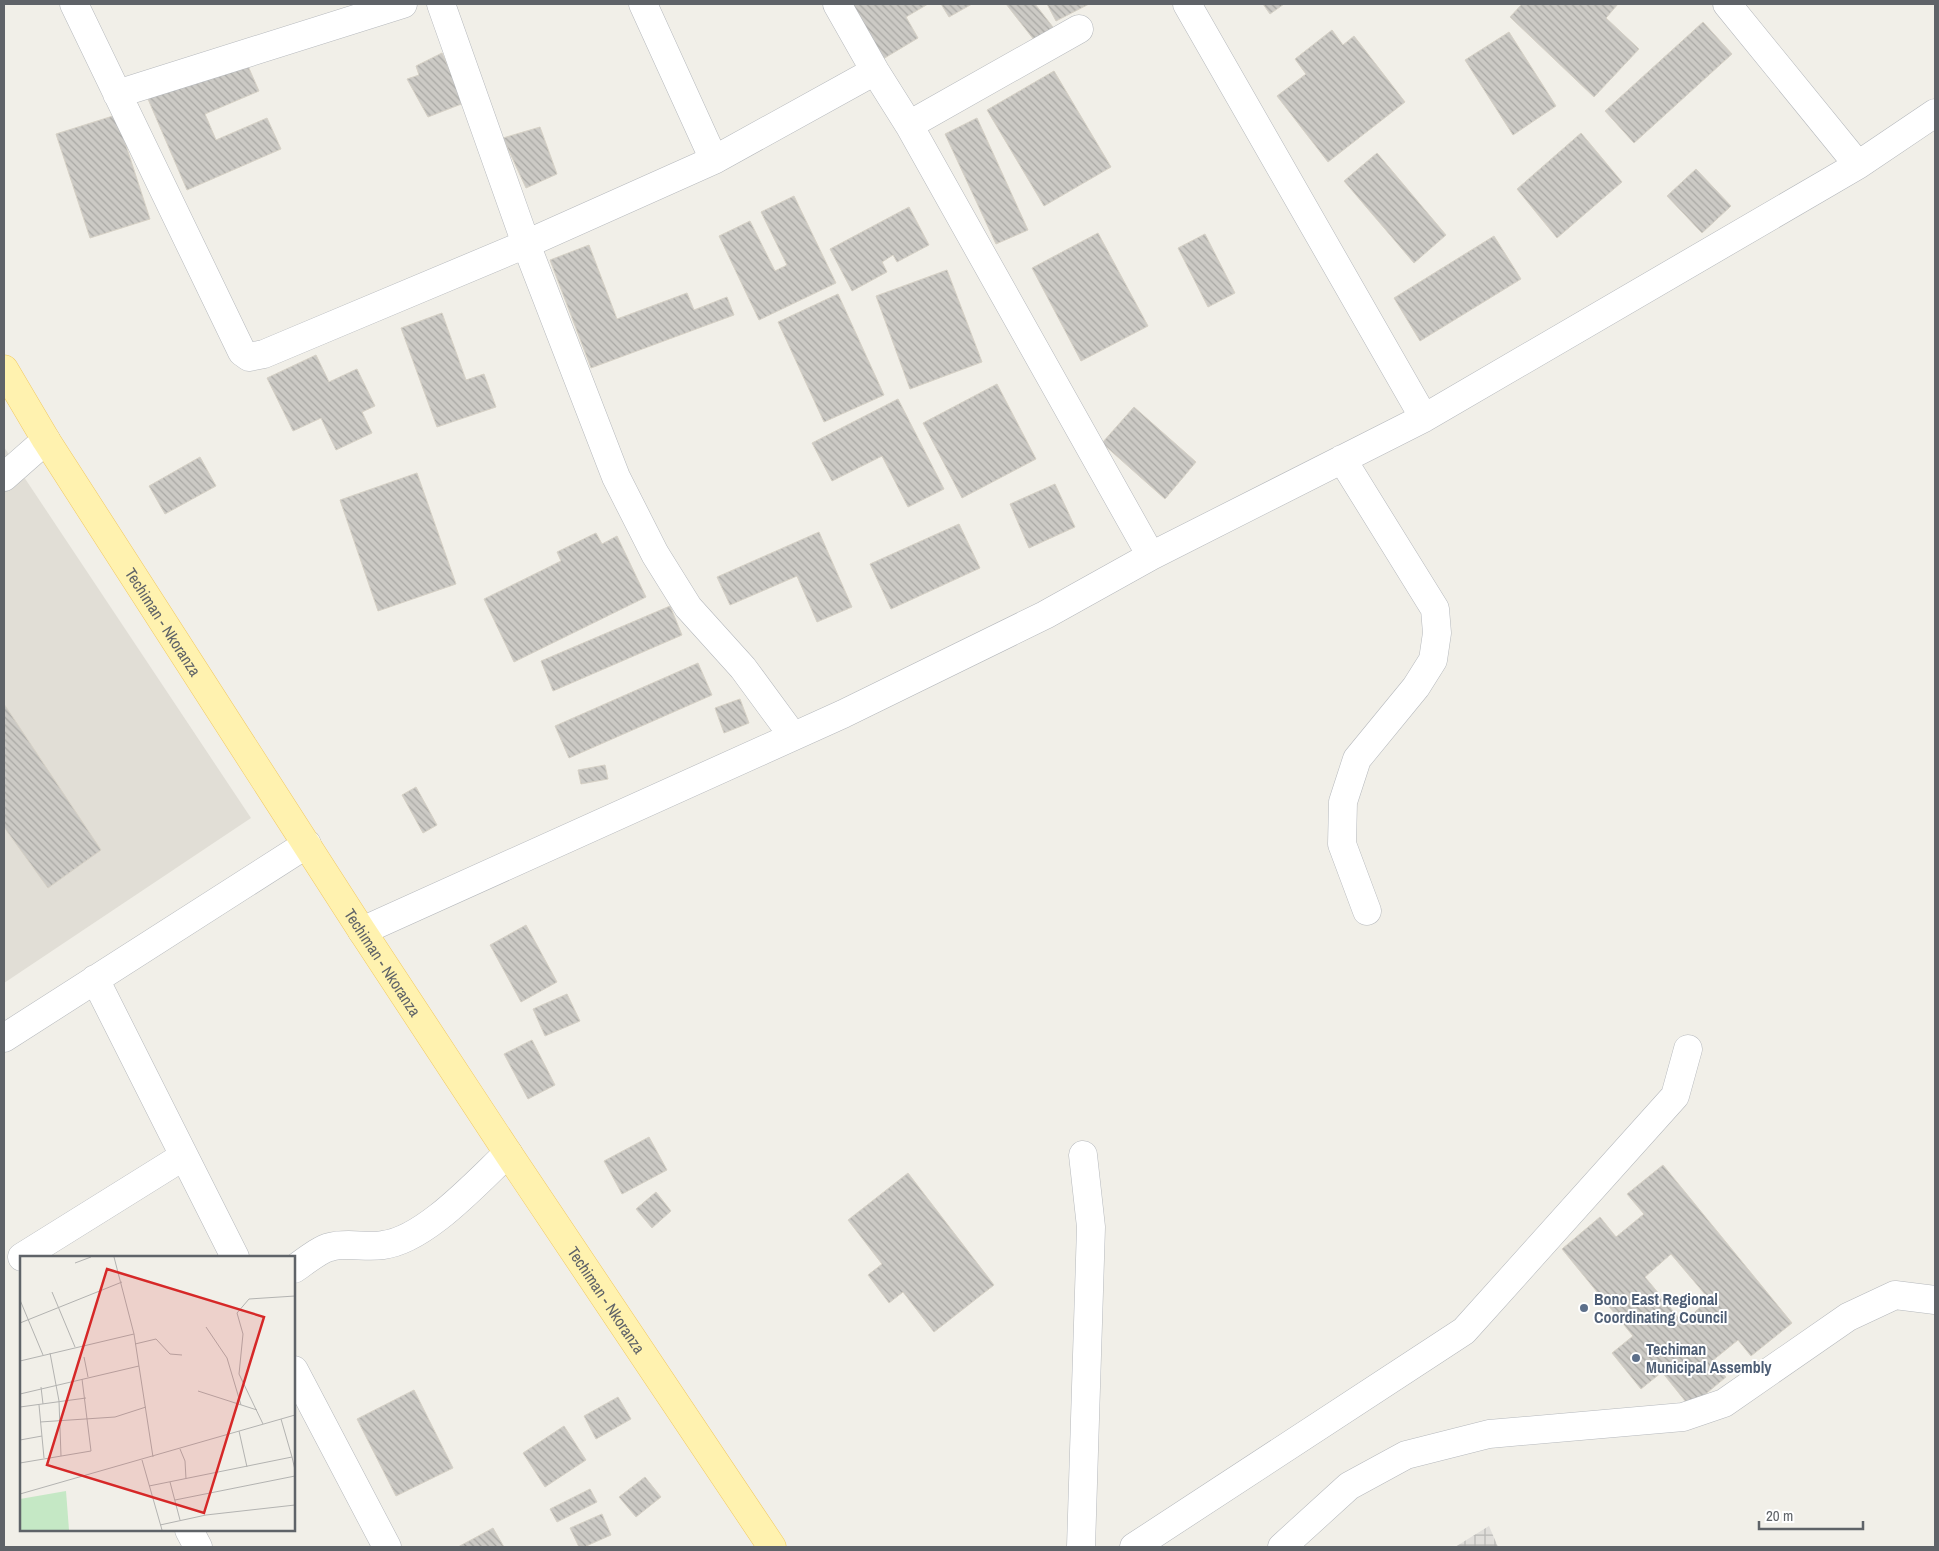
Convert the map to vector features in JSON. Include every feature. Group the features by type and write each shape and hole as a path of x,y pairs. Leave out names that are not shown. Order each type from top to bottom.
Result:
{"main road":[{"name":"Techiman - Nkoranza","path":"4,369 46,440 362,931 772,1547"}],"street":[{"path":"74,4 242,352 249,357 264,354 526,244 714,160 875,71"},
{"path":"118,94 403,4"},
{"path":"441,4 526,244 616,477 655,554 688,607 743,668 793,736"},
{"path":"643,4 714,160"},
{"path":"837,4 875,71 909,125 1151,556"},
{"path":"1187,4 1424,418"},
{"path":"1727,4 1858,166"},
{"path":"909,125 1079,30"},
{"path":"362,931 843,714 1045,614 1151,556 1424,418 1858,166 1935,113"},
{"path":"4,477 46,440"},
{"path":"1342,459 1435,610 1437,633 1433,660 1416,687 1357,759 1343,802 1342,844 1367,911"},
{"path":"4,1038 307,844"},
{"path":"95,979 234,1256"},
{"path":"1134,1547 1464,1331 1675,1096 1688,1050"},
{"path":"295,1267 328,1247 352,1244 383,1246 417,1233 450,1207 508,1153"},
{"path":"1081,1547 1092,1227 1083,1155"},
{"path":"31,1255 184,1156"},
{"path":"4,1269 20,1261"},
{"path":"1282,1547 1350,1486 1406,1455 1489,1434 1683,1417 1724,1403 1848,1317 1895,1295 1935,1300"},
{"path":"295,1372 387,1547"},
{"path":"190,1531 198,1547"}],"shaded area":[{"path":"4,447 251,818 4,983"},
{"path":"1489,1526 1498,1547 1455,1547"}],"building":[{"path":"851,4 928,4 906,17 918,38 883,59"},
{"path":"941,4 972,4 949,17"},
{"path":"1006,4 1035,4 1056,31 1038,45"},
{"path":"1047,4 1089,4 1056,21"},
{"path":"1263,4 1284,4 1270,14"},
{"path":"1522,4 1618,4 1606,18 1639,49 1594,97 1510,17"},
{"path":"1703,22 1732,54 1634,143 1605,111"},
{"path":"1332,30 1343,45 1354,36 1405,102 1328,162 1277,96 1306,74 1295,59"},
{"path":"1509,32 1556,106 1513,135 1465,60"},
{"path":"442,53 464,103 428,117 407,79 419,75 416,66"},
{"path":"244,57 259,91 205,114 216,140 267,118 281,149 187,190 148,99"},
{"path":"1054,71 1111,167 1044,206 987,110"},
{"path":"116,115 150,219 90,238 56,134"},
{"path":"977,118 1028,230 996,244 945,134"},
{"path":"540,127 557,174 526,188 503,138"},
{"path":"1581,133 1622,182 1557,238 1517,189"},
{"path":"1377,153 1446,235 1414,263 1344,181"},
{"path":"1696,169 1731,206 1702,233 1667,196"},
{"path":"794,196 836,283 759,320 719,236 750,221 775,271 787,265 761,212"},
{"path":"909,207 929,245 897,262 893,255 882,262 887,272 852,291 830,249"},
{"path":"1098,233 1148,326 1081,361 1032,268"},
{"path":"1205,234 1235,293 1208,307 1178,248"},
{"path":"1494,236 1521,279 1420,341 1394,298"},
{"path":"589,245 617,319 687,293 694,310 727,297 734,315 591,368 550,260"},
{"path":"947,270 982,362 910,389 876,296"},
{"path":"838,294 884,395 824,422 778,322"},
{"path":"442,313 466,380 484,374 496,407 437,427 401,328"},
{"path":"316,355 329,382 357,369 375,406 362,412 372,433 336,450 321,418 293,431 267,378"},
{"path":"997,384 1036,459 962,498 923,423"},
{"path":"898,399 944,489 908,507 882,456 832,481 812,443"},
{"path":"1134,407 1196,462 1165,499 1102,443"},
{"path":"200,457 216,486 165,514 149,486"},
{"path":"417,473 456,584 378,611 340,500"},
{"path":"1055,484 1075,527 1029,548 1010,504"},
{"path":"959,524 980,568 891,609 870,564"},
{"path":"819,532 852,607 817,622 797,576 730,605 717,577"},
{"path":"596,533 602,544 617,536 646,597 514,662 484,599 561,561 557,552"},
{"path":"670,606 682,635 553,691 541,661"},
{"path":"698,663 712,695 569,758 555,726"},
{"path":"740,699 749,723 724,733 715,708"},
{"path":"4,704 101,850 48,888 4,827"},
{"path":"605,765 608,779 581,784 578,770"},
{"path":"416,787 437,825 423,833 402,795"},
{"path":"526,925 557,982 521,1002 490,945"},
{"path":"567,994 580,1021 545,1036 533,1009"},
{"path":"532,1040 555,1085 528,1099 504,1054"},
{"path":"649,1137 667,1170 622,1194 604,1161"},
{"path":"1663,1165 1792,1323 1751,1356 1738,1340 1712,1361 1726,1377 1690,1407 1662,1372 1641,1389 1612,1353 1633,1336 1562,1249 1600,1217 1616,1237 1644,1214 1627,1194","holes":["1671,1254 1709,1299 1683,1323 1645,1277"]},
{"path":"908,1173 994,1285 934,1332 903,1292 889,1303 868,1275 882,1264 848,1220"},
{"path":"656,1192 671,1211 652,1228 636,1209"},
{"path":"414,1390 453,1468 396,1496 357,1419"},
{"path":"618,1397 631,1419 596,1439 584,1416"},
{"path":"564,1426 586,1460 545,1487 523,1453"},
{"path":"645,1477 661,1497 636,1517 619,1497"},
{"path":"590,1489 597,1502 557,1522 550,1509"},
{"path":"602,1514 611,1535 584,1547 579,1547 570,1528"},
{"path":"493,1528 504,1547 458,1547"}],"place":[{"name":"Bono East Regional Coordinating Council","path":"1584,1308"},
{"name":"Techiman Municipal Assembly","path":"1636,1358"}]}
